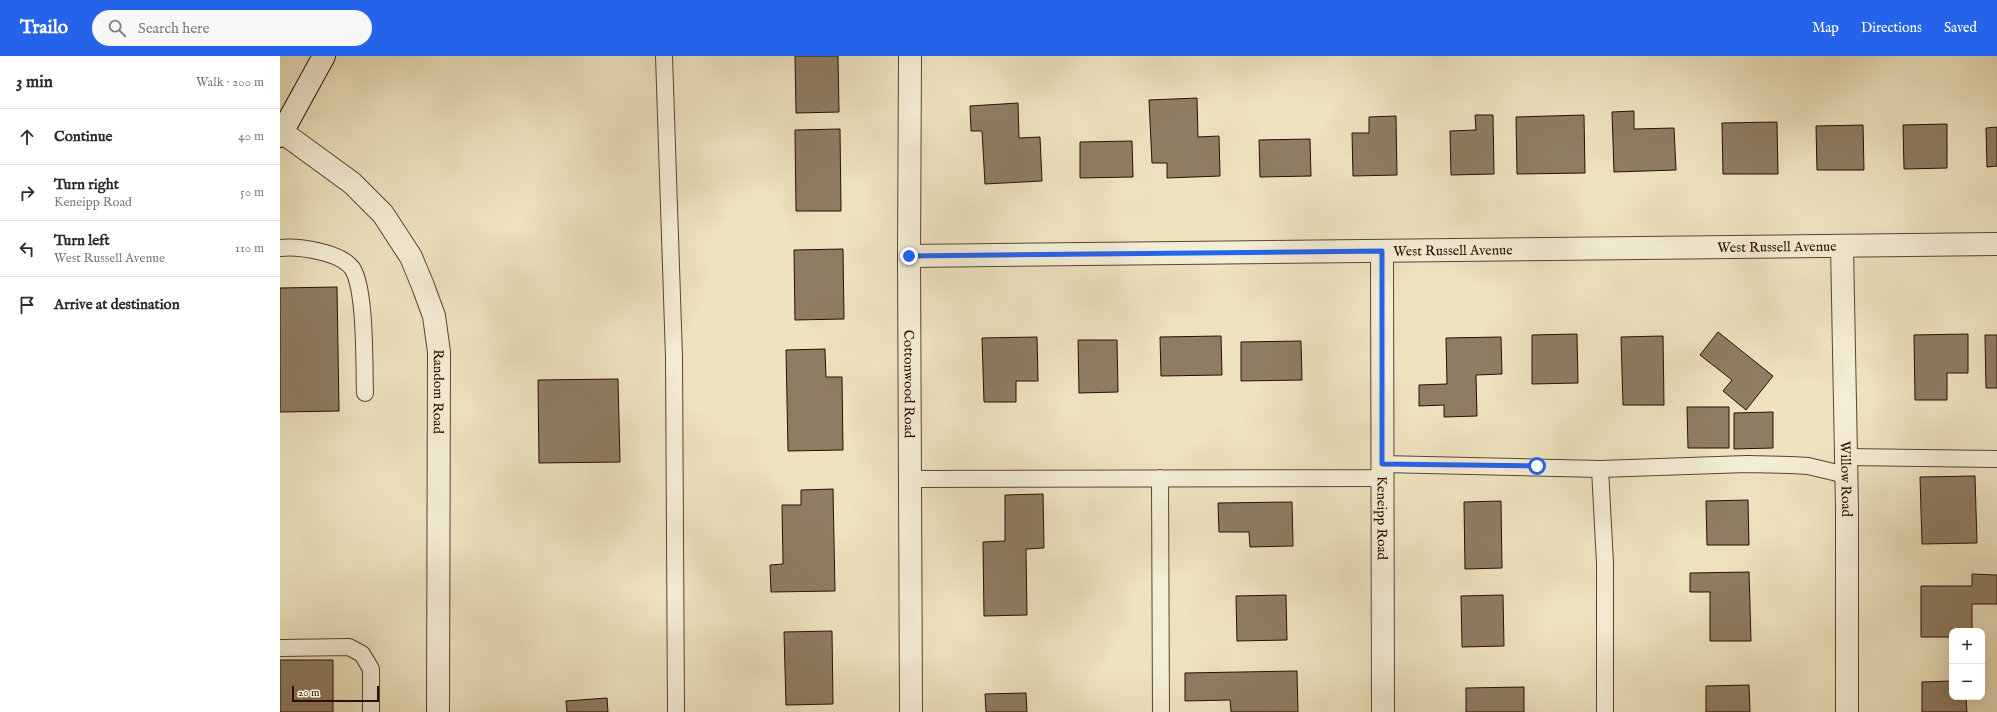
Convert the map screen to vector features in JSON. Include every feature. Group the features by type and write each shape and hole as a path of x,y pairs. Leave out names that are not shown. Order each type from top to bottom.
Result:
{"street":[{"path":"281,134 324,56"},
{"name":"Cottonwood Road","path":"910,56 909,256 911,712"},
{"name":"Random Road","path":"281,134 352,183 383,214 411,257 434,316 439,352 438,712"},
{"name":"West Russell Avenue","path":"909,256 1997,244"},
{"name":"Willow Road","path":"1842,246 1846,466 1847,712"},
{"name":"Keneipp Road","path":"1382,251 1383,712"}],"lane":[{"path":"664,56 674,358 676,712"},
{"path":"280,248 331,254 352,268 361,293 365,393"},
{"path":"910,479 1160,478 1382,471 1600,469 1747,464 1846,466 1997,459"},
{"path":"1600,469 1605,562 1605,712"},
{"path":"1160,478 1161,712"},
{"path":"280,648 349,647 362,654 372,669 371,712"}],"building":[{"path":"795,56 838,56 839,112 796,113"},
{"path":"1197,98 1198,137 1219,136 1220,176 1167,178 1167,163 1152,163 1149,100"},
{"path":"1018,103 1019,138 1040,137 1042,181 985,184 982,131 971,131 970,106"},
{"path":"1634,111 1634,129 1674,128 1676,170 1614,172 1612,112"},
{"path":"1475,115 1493,115 1494,174 1451,175 1450,131 1476,130"},
{"path":"1584,115 1585,173 1517,174 1516,117"},
{"path":"1396,116 1397,175 1353,176 1352,133 1369,133 1369,117"},
{"path":"1777,122 1778,174 1723,174 1722,123"},
{"path":"1947,124 1947,168 1904,169 1903,125"},
{"path":"1863,125 1864,170 1817,170 1816,126"},
{"path":"1997,127 1997,166 1987,167 1986,128"},
{"path":"840,129 841,211 796,211 795,130"},
{"path":"1310,139 1311,176 1260,177 1259,140"},
{"path":"1132,141 1133,177 1080,178 1080,142"},
{"path":"843,249 844,319 795,320 794,250"},
{"path":"337,287 339,411 280,412 280,288"},
{"path":"1718,332 1773,376 1746,410 1723,391 1732,380 1700,355"},
{"path":"1577,334 1578,383 1532,384 1532,335"},
{"path":"1968,334 1968,373 1947,373 1947,400 1915,400 1914,335"},
{"path":"1985,335 1997,335 1997,388 1986,388"},
{"path":"1221,336 1222,375 1161,376 1160,337"},
{"path":"1663,336 1664,405 1623,405 1621,337"},
{"path":"1037,337 1038,381 1016,381 1016,402 984,402 982,338"},
{"path":"1501,337 1502,374 1476,375 1477,416 1444,417 1444,405 1419,406 1419,385 1447,384 1446,338"},
{"path":"1078,340 1117,340 1118,392 1079,393"},
{"path":"1301,341 1302,380 1241,381 1241,342"},
{"path":"825,349 826,377 842,377 843,450 788,451 786,350"},
{"path":"618,379 620,462 539,463 538,380"},
{"path":"1687,407 1729,407 1729,448 1688,448"},
{"path":"1773,412 1773,448 1734,449 1734,413"},
{"path":"1975,476 1977,543 1922,544 1920,477"},
{"path":"833,489 835,591 771,592 770,565 783,564 782,505 801,505 801,490"},
{"path":"1043,494 1044,548 1026,549 1027,615 984,616 983,542 1005,541 1005,495"},
{"path":"1748,500 1749,545 1707,545 1706,501"},
{"path":"1501,501 1502,568 1465,569 1464,502"},
{"path":"1292,502 1293,546 1250,547 1249,532 1219,532 1218,503"},
{"path":"1749,572 1751,641 1710,641 1710,592 1690,592 1690,573"},
{"path":"1972,574 1997,575 1997,604 1972,604 1972,628 1949,628 1949,637 1921,637 1921,586 1972,586"},
{"path":"1286,595 1287,640 1237,641 1236,596"},
{"path":"1503,595 1504,646 1462,647 1461,596"},
{"path":"832,631 833,704 786,705 784,632"},
{"path":"280,660 333,660 333,712 280,712"},
{"path":"1297,671 1298,712 1231,712 1230,700 1185,701 1185,673"},
{"path":"1949,681 1949,700 1966,700 1967,712 1922,712 1922,682"},
{"path":"1749,685 1750,712 1706,712 1706,686"},
{"path":"1524,687 1524,712 1466,712 1466,688"},
{"path":"1026,693 1027,712 986,712 985,694"},
{"path":"607,698 608,712 567,712 566,701"}],"route":[{"path":"909,256 1382,251 1382,464 1537,466"}]}
